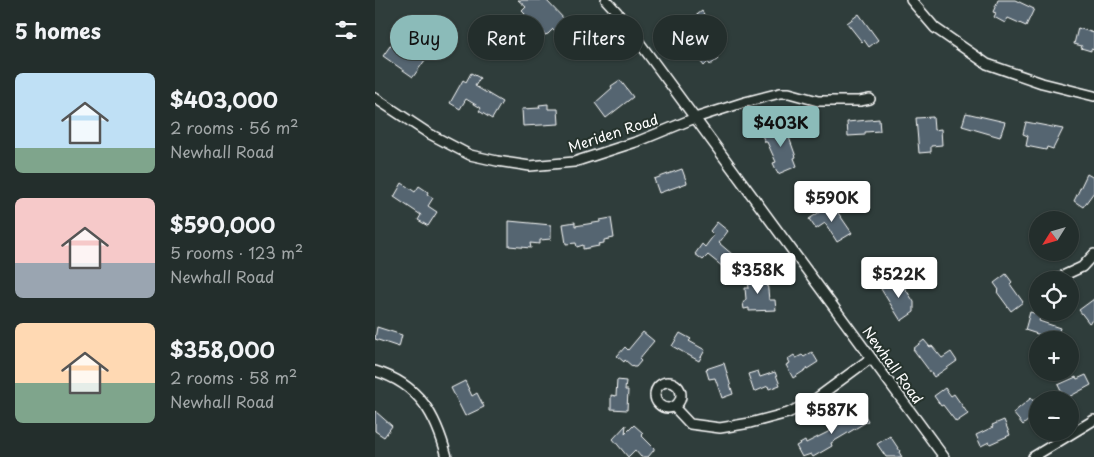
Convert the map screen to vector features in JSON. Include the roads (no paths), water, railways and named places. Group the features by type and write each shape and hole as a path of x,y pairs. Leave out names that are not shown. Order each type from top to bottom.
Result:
{"street":[{"name":"Newhall Road","path":"606,0 617,12 944,457"},
{"path":"911,0 935,28 987,64 1041,83 1094,96"},
{"name":"Meriden Road","path":"375,98 428,133 469,155 530,166 574,162 639,141 695,118 780,93 789,93 818,101 860,101 870,99"},
{"path":"1072,271 1082,266 1094,254"},
{"path":"674,407 690,424 720,428 750,423 801,408 871,358"},
{"path":"375,371 390,375 416,393 431,412 447,457"},
{"path":"1033,457 1094,420"}]}
